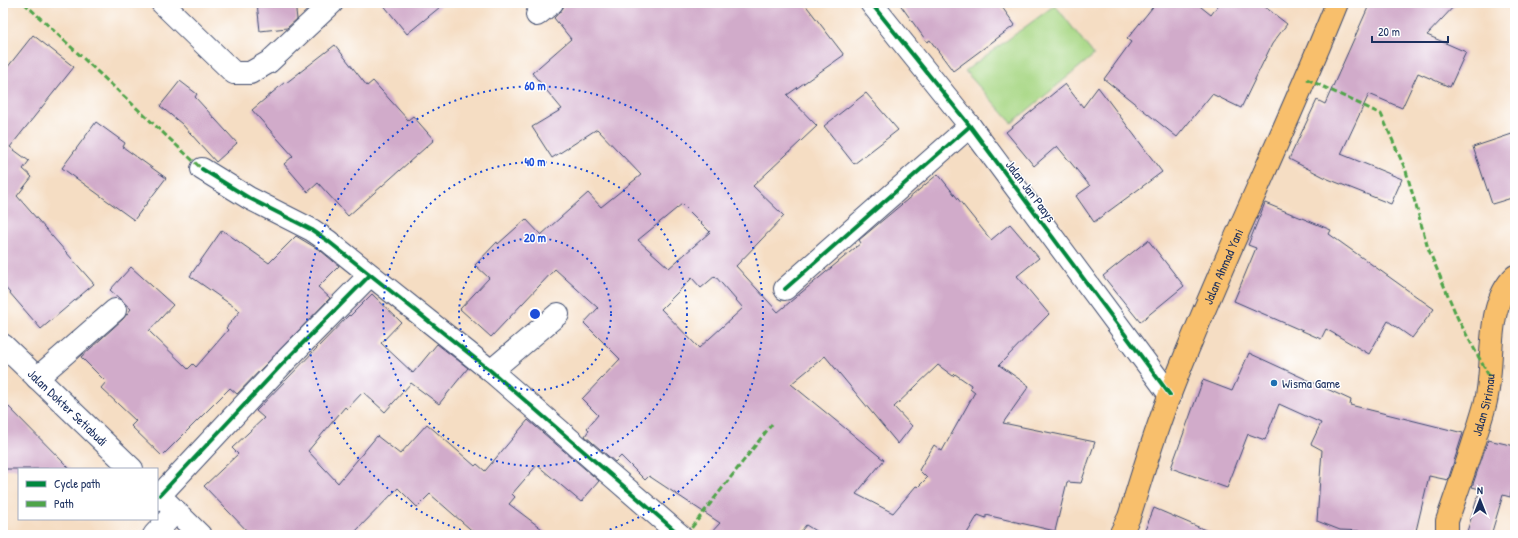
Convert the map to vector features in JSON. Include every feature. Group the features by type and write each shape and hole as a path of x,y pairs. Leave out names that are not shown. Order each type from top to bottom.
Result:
{"main road":[{"name":"Jalan Ahmad Yani","path":"1120,535 1129,517 1170,395 1227,258 1307,79 1337,3"},
{"name":"Jalan Sirimau","path":"1447,535 1447,521 1485,404 1490,378 1494,328 1498,304 1515,276"}],"street":[{"path":"162,3 234,73 250,73 269,62 332,3"},
{"name":"Jalan Jan Paays","path":"871,3 970,126 1170,395"},
{"path":"785,289 970,126"},
{"path":"202,169 249,198 312,230 370,274 491,371 680,535"},
{"path":"200,535 158,494 370,274"},
{"path":"37,378 115,310"},
{"path":"491,371 558,314"},
{"name":"Jalan Dokter Setiabudi","path":"3,345 131,468"},
{"path":"154,535 176,511"}],"green space":[{"path":"1055,5 1094,55 1012,123 965,71"}],"building":[{"path":"257,3 295,3 297,19 287,28 260,31"},
{"path":"382,3 445,3 407,34"},
{"path":"564,3 804,3 844,55 787,95 817,126 753,186 784,216 736,266 778,312 861,243 859,240 938,174 991,240 1010,224 1039,258 1017,276 1049,314 999,365 1029,386 1003,423 1095,442 1081,483 1067,482 1055,531 986,515 986,518 978,515 966,535 822,535 806,525 798,535 709,535 720,523 649,476 645,480 621,456 615,462 585,436 589,430 587,428 598,415 582,399 620,359 584,323 598,308 555,269 491,337 460,309 489,278 475,265 497,242 498,244 526,219 541,235 588,193 601,207 641,175 597,129 552,158 532,127 562,109 532,73 571,39 554,18 563,8","holes":["682,204 710,232 669,268 638,240","715,276 743,308 699,348 661,309 692,278 701,288","825,356 898,444 912,426 894,407 938,365 953,376 955,374 971,385 970,388 975,392 942,451 934,445 919,470 927,478 918,487 916,486 893,513 856,494 884,460 791,384"]},
{"path":"899,3 999,3 1015,25 953,71 930,40 927,42"},
{"path":"1156,3 1196,3 1211,15 1220,3 1260,3 1287,24 1272,44 1241,108 1212,94 1177,137 1104,79 1131,42 1127,39"},
{"path":"1370,3 1457,3 1427,35 1466,52 1450,87 1418,73 1402,108 1369,94 1341,154 1402,179 1391,204 1328,179 1289,159 1317,100 1325,104"},
{"path":"33,35 74,67 10,147 29,161 23,169 32,177 17,196 94,284 41,329 3,285 3,73"},
{"path":"335,45 367,86 373,81 408,120 413,116 434,140 348,216 318,183 308,192 284,164 293,156 252,110 285,82 286,83"},
{"path":"180,81 197,94 195,97 237,143 216,162 182,124 160,106"},
{"path":"1065,84 1083,107 1098,87 1162,172 1094,222 1076,196 1090,186 1057,146 1034,166 1006,132"},
{"path":"866,93 898,130 854,164 824,126"},
{"path":"96,122 125,143 123,147 166,178 134,220 62,168"},
{"path":"1515,133 1515,197 1492,204 1473,147"},
{"path":"1265,203 1331,230 1329,234 1434,309 1412,338 1388,321 1369,354 1326,329 1321,339 1234,301 1256,248 1248,245"},
{"path":"222,230 269,263 296,236 321,251 339,266 318,287 330,298 237,394 230,388 162,456 131,426 136,421 101,388 106,382 81,357 123,319 131,309 110,290 131,267 173,305 149,331 188,369 193,364 196,367 228,330 226,328 240,311 190,276"},
{"path":"1148,240 1184,286 1140,322 1103,276"},
{"path":"372,294 401,322 381,343 413,373 437,344 468,368 439,404 411,383 385,412 363,392 347,409 345,407 308,451 338,483 377,436 400,454 427,424 475,466 477,464 485,471 528,420 599,481 581,502 537,465 512,494 515,497 509,504 550,535 477,535 430,494 417,507 398,488 352,535 251,535 204,486 238,454 232,448 264,418 256,411 349,315 350,316"},
{"path":"1249,353 1351,400 1350,405 1463,433 1448,480 1429,476 1415,535 1384,535 1384,532 1340,530 1317,521 1322,450 1311,444 1321,423 1279,404 1265,440 1248,434 1227,488 1171,468 1203,380 1232,391"},
{"path":"3,401 69,468 3,469"},
{"path":"1488,440 1515,446 1515,478 1510,497 1503,495 1491,535 1466,535 1480,489 1472,487"},
{"path":"1154,508 1217,535 1143,535"}],"marked path":[{"path":"24,3 204,171"},
{"path":"1307,79 1381,114 1406,171 1428,248 1458,319 1490,378"},
{"path":"686,535 772,424"}],"cycle path":[{"path":"871,3 970,126 1170,395"},
{"path":"785,289 970,126"},
{"path":"202,169 249,198 312,230 328,241 491,371 680,535"},
{"path":"160,495 288,358 370,275"}],"place":[{"name":"Wisma Game","path":"1274,383"}]}
